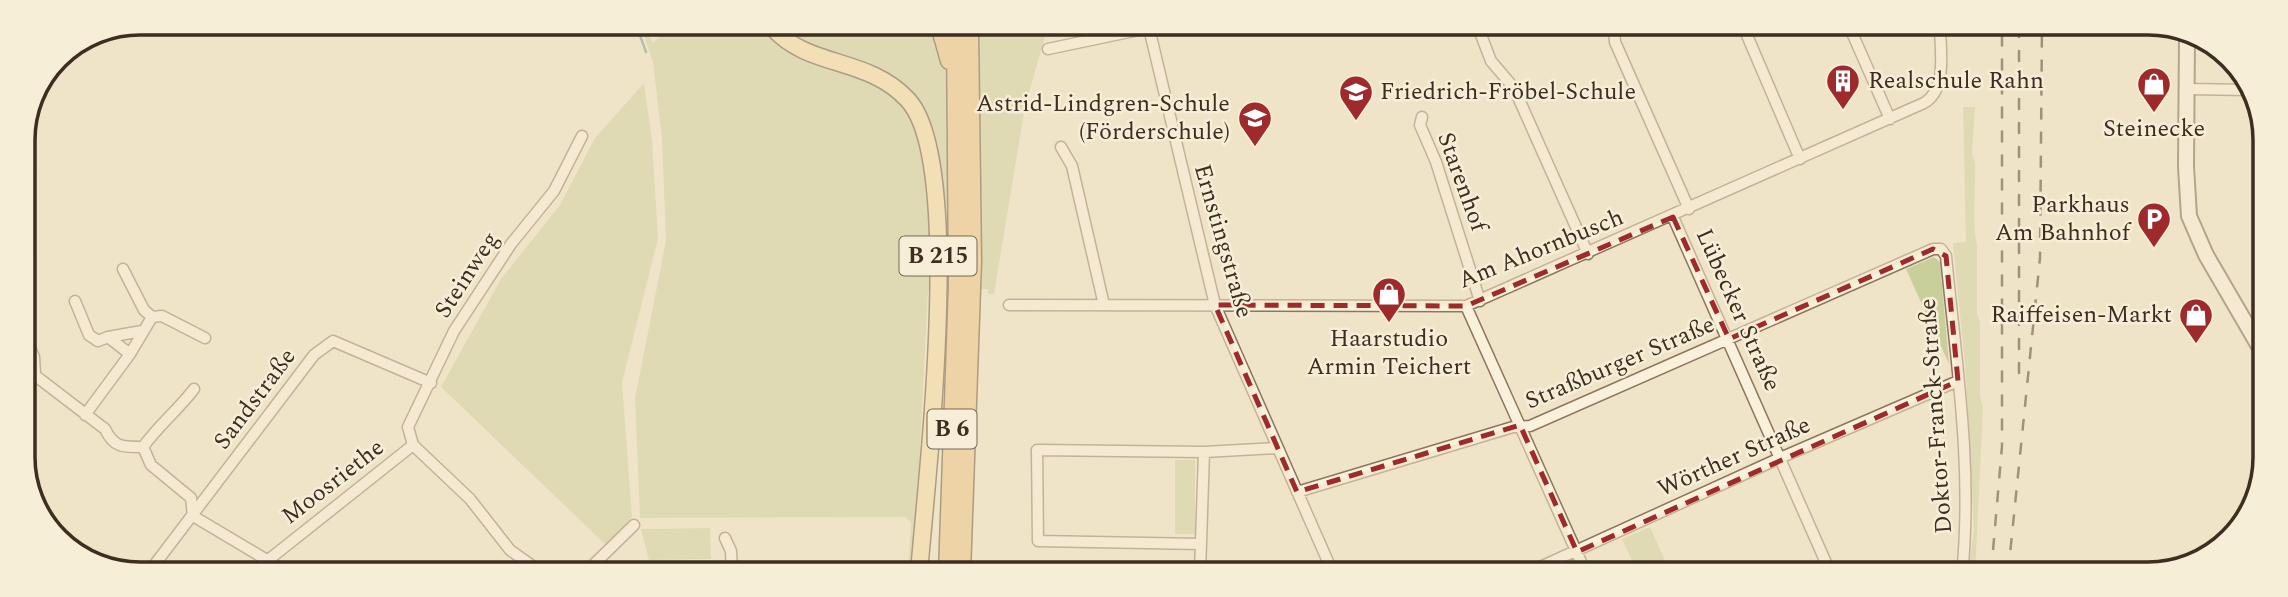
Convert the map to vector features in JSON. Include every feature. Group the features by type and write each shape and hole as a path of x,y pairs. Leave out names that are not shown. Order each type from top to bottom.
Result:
{"highway":[{"path":"942,35 956,88"},
{"name":"B 6","path":"947,562 957,266 955,35"},
{"name":"B 6","path":"962,562 973,261 970,35"}],"main road":[{"name":"B 215","path":"782,35 802,50 859,67 892,84 921,118 930,145 935,185 938,288 920,562"},
{"path":"2188,44 2186,167 2189,216 2206,255 2253,334"}],"street":[{"name":"Ernstingstraße","path":"1048,49 1115,35"},
{"name":"Ernstingstraße","path":"1150,35 1215,304 1328,562"},
{"path":"1481,35 1491,61 1514,88 1588,254"},
{"path":"1615,35 1615,42 1689,209"},
{"path":"1747,35 1800,159"},
{"path":"1853,35 1890,119"},
{"name":"Am Ahornbusch","path":"1009,305 1466,306 1672,217 1934,97 1940,76 1940,35"},
{"path":"2189,89 2240,90"},
{"name":"Starenhof","path":"1422,117 1420,125 1436,162 1480,301"},
{"name":"Steinweg","path":"414,445 408,427 454,331 511,244 554,191 582,136"},
{"path":"1061,147 1072,166 1104,305"},
{"name":"Lübecker Straße","path":"1672,217 1729,339 1826,562"},
{"name":"Straßburger Straße","path":"1297,492 1521,426 1530,426 1933,249 1941,249 1946,256"},
{"name":"Doktor-Franck-Straße","path":"1946,256 1958,381 1967,532 1963,562"},
{"path":"123,269 144,310 152,317 162,316 205,338"},
{"path":"75,301 89,335 98,341 142,331"},
{"path":"1466,306 1581,562"},
{"path":"85,415 130,354 152,317"},
{"path":"108,337 130,354"},
{"name":"Sandstraße","path":"157,562 314,355 333,341 431,383"},
{"path":"35,374 105,429 111,441 119,447 143,447"},
{"name":"Wörther Straße","path":"1553,562 1780,457 1958,381"},
{"path":"143,447 161,422 174,416 194,389"},
{"name":"Moosriethe","path":"267,561 414,445 470,499 510,550 527,562"},
{"path":"143,447 151,465 191,498 193,516 267,561"},
{"path":"1201,544 1038,541 1037,450 1204,453 1278,449"},
{"path":"1200,562 1204,453"},
{"path":"596,562 634,525"},
{"path":"725,538 731,551 732,562"}],"highlighted area":[{"path":"1673,217 1729,339 1933,249 1946,256 1958,381 1577,552 1520,425 1297,492 1215,305 1466,306"}],"green space":[{"path":"644,35 649,35 653,43 661,35 1045,35 1025,107 994,294 988,294 988,289 928,290 915,562 909,562 911,523 906,517 640,518 635,398 666,241 662,139 653,62"},
{"path":"644,83 652,140 658,238 622,382 632,517 606,545 441,387 501,279 560,205 595,138"},
{"path":"1963,107 1975,107 1972,155 1975,162 1977,315 1980,322 1980,395 1983,408 1976,562 1969,562 1974,531 1966,375 1953,243 1966,242"},
{"path":"1934,257 1940,262 1949,364 1906,269"},
{"path":"1175,460 1195,460 1195,534 1175,534"},
{"path":"1650,527 1666,562 1633,562 1622,539"},
{"path":"710,528 711,559 649,560 641,529"}],"waterway":[{"path":"640,35 646,52"}],"railway":[{"path":"1992,562 2002,446 2002,35"},
{"path":"2019,35 2019,379"},
{"path":"2009,562 2040,258 2042,35"}],"place":[{"name":"Realschule Rahn","path":"1843,111"},
{"name":"Steinecke","path":"2154,114"},
{"name":"Friedrich-Fröbel-Schule","path":"1356,122"},
{"name":"Astrid-Lindgren-Schule (Förderschule)","path":"1255,148"},
{"name":"Parkhaus Am Bahnhof","path":"2154,249"},
{"name":"Haarstudio Armin Teichert","path":"1389,324"},
{"name":"Raiffeisen-Markt","path":"2196,345"}]}
